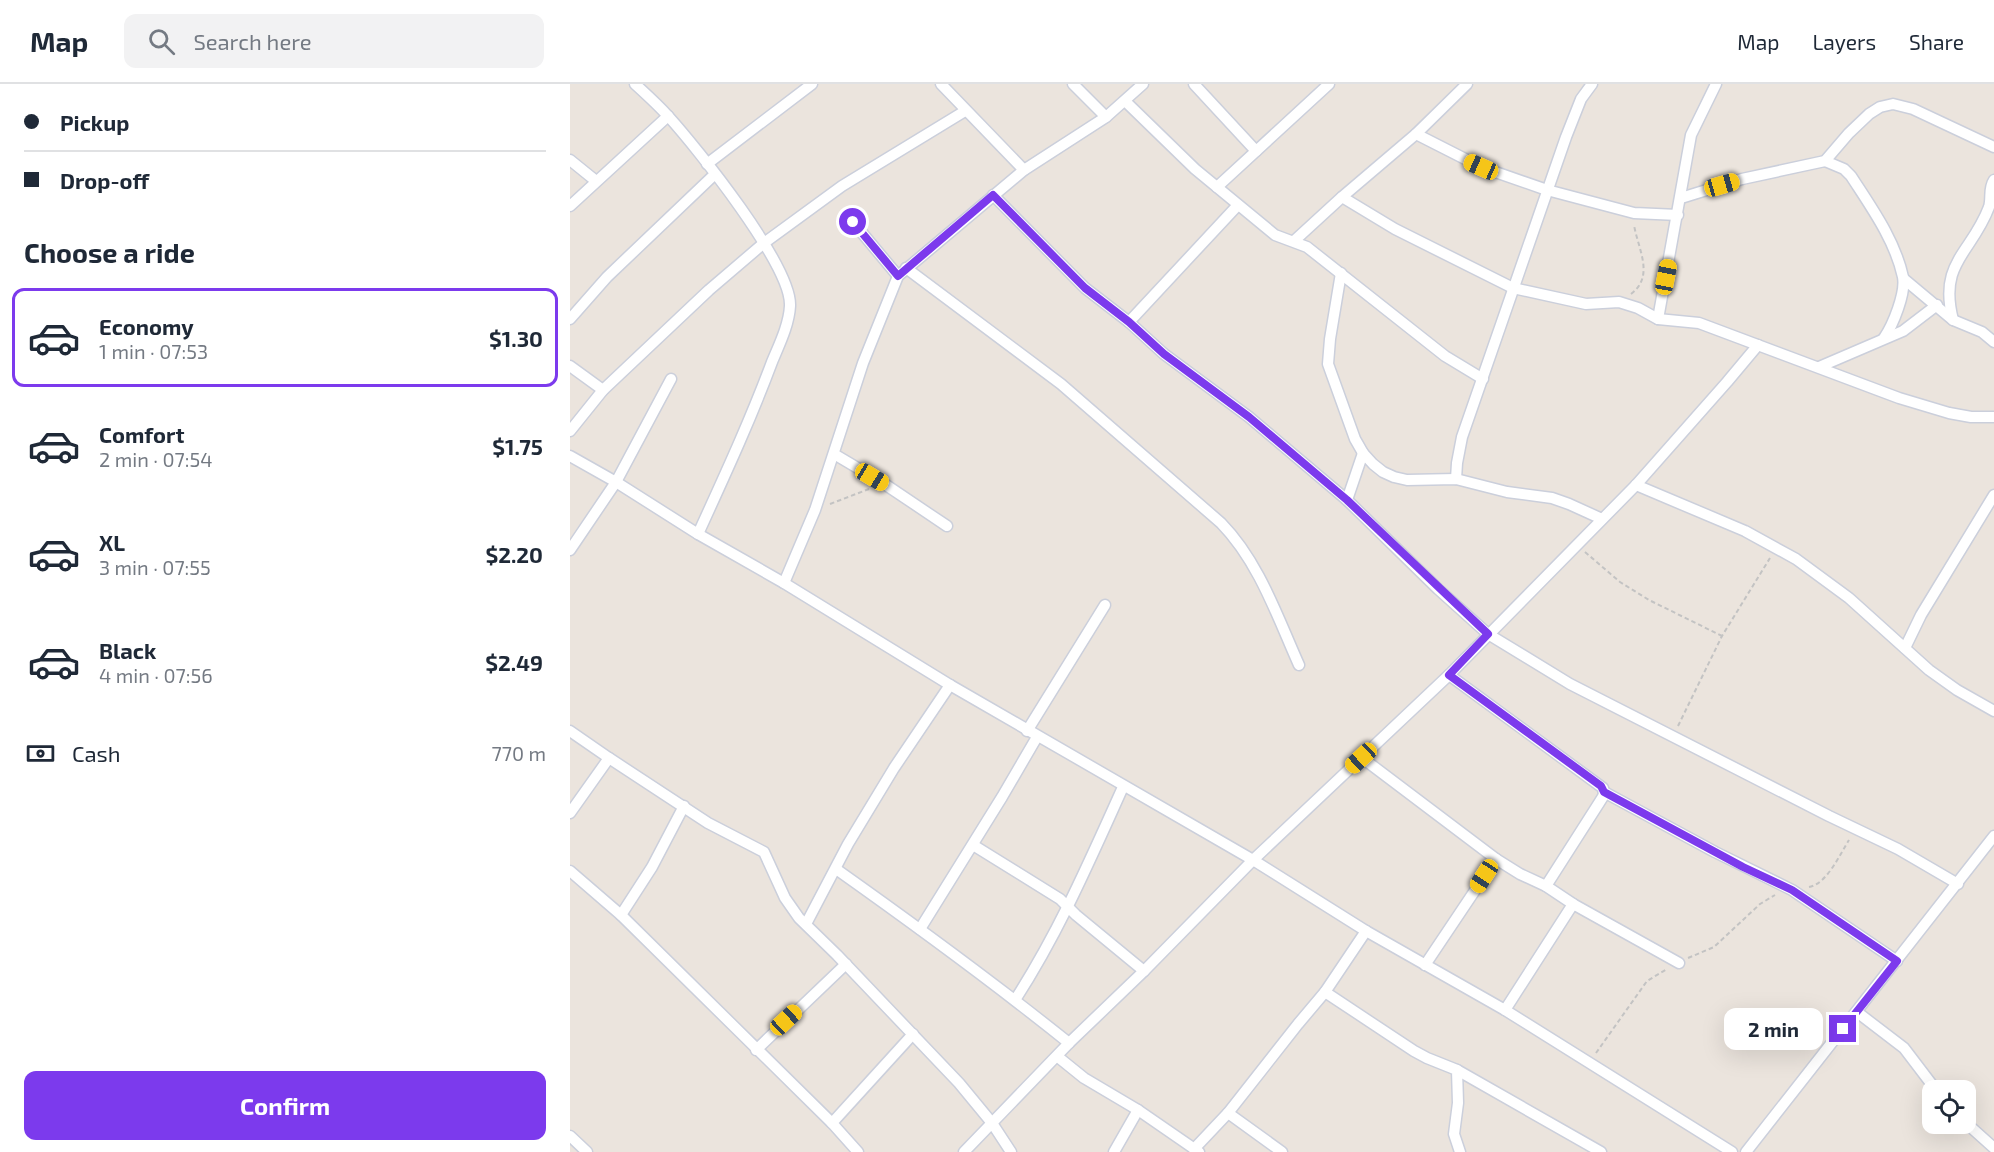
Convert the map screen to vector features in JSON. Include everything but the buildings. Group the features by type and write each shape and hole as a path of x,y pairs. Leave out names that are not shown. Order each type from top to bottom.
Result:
{"street":[{"path":"707,164 812,84"},
{"path":"940,84 1024,170"},
{"path":"1073,84 1106,117"},
{"path":"784,584 815,510 863,363 902,272 1024,170 1106,117 1143,84"},
{"path":"1194,84 1256,151"},
{"path":"1216,187 1329,84"},
{"path":"1294,241 1416,134 1467,84"},
{"path":"1456,479 1462,437 1513,288 1581,99 1592,84"},
{"path":"1658,319 1691,135 1716,84"},
{"path":"641,86 707,164 764,243 788,289 790,305 787,324 742,437 698,534"},
{"path":"1125,101 1172,149 1275,235 1307,248 1445,356 1483,379"},
{"path":"1825,161 1869,114 1880,107 1893,104 1913,109 1994,147"},
{"path":"570,431 603,390 709,290 764,243 842,186 965,111"},
{"path":"570,206 668,116"},
{"path":"1416,134 1481,167 1547,190 1634,213 1678,215"},
{"path":"570,160 596,181"},
{"path":"1681,198 1742,179 1825,161 1844,169 1851,176 1889,240 1904,279 1953,320 1982,332 1994,342"},
{"path":"570,319 607,277 714,175"},
{"path":"1953,320 1949,304 1952,273 1989,207 1991,186 1994,180"},
{"path":"993,195 1085,288 1129,322 1164,354 1249,417 1347,500 1488,634 1570,684 1898,849 1958,884"},
{"path":"1342,197 1395,229 1513,288 1586,304 1619,302 1638,308 1658,319 1699,322 1899,398 1949,413 1971,417 1994,417"},
{"path":"1129,322 1238,206"},
{"path":"853,222 902,272 1061,384 1226,528 1243,549 1258,574 1299,665"},
{"path":"1341,273 1328,364 1355,439 1363,453 1383,472 1394,477 1420,482 1456,479 1507,492 1552,498 1602,519"},
{"path":"1884,338 1897,313 1904,279"},
{"path":"1819,367 1904,331 1937,305"},
{"path":"964,1152 1069,1043 1144,971 1253,860 1449,675 1636,485 1758,345"},
{"path":"570,366 603,390"},
{"path":"570,550 616,482 671,379"},
{"path":"1347,500 1363,453"},
{"path":"834,454 883,483 947,526"},
{"path":"570,456 1032,734 1253,860 1366,931 1505,1010 1732,1152"},
{"path":"1636,485 1745,531 1806,566 1849,598 1929,670 1957,690 1994,711"},
{"path":"1905,648 1921,615 1994,495"},
{"path":"920,929 973,845 1105,605"},
{"path":"1449,675 1601,786 1604,792 1734,862 1792,890 1897,961"},
{"path":"806,924 848,844 894,768 950,685"},
{"path":"570,730 609,759 708,823 764,852 785,898 806,924 959,1083 992,1123 1011,1152"},
{"path":"1361,758 1496,859 1679,963"},
{"path":"570,813 609,759"},
{"path":"1015,1000 1038,965 1068,907 1124,787"},
{"path":"1546,886 1604,792"},
{"path":"621,915 651,867 684,806"},
{"path":"1746,1152 1994,836"},
{"path":"973,845 1055,895 1144,971"},
{"path":"1425,965 1496,859"},
{"path":"836,869 920,929 1069,1043"},
{"path":"570,871 621,915 832,1123 858,1152"},
{"path":"1505,1010 1573,904"},
{"path":"1058,1057 1084,1078 1138,1110 1197,1150 1325,992 1366,931"},
{"path":"756,1050 846,964"},
{"path":"1325,992 1420,1054 1457,1070 1601,1152"},
{"path":"1857,1012 1904,1047 1928,1080"},
{"path":"832,1123 913,1034"},
{"path":"1457,1070 1458,1103 1454,1134 1460,1152"},
{"path":"1114,1152 1138,1110"},
{"path":"1228,1113 1282,1152"},
{"path":"1976,1132 1994,1148"},
{"path":"570,1136 587,1152"}],"path":[{"path":"1619,302 1637,290 1644,277 1644,264 1634,225 1634,213"},
{"path":"815,510 883,483"},
{"path":"1576,544 1630,588 1649,600 1722,636"},
{"path":"1673,735 1722,636 1776,548"},
{"path":"1589,1062 1647,981 1714,946 1760,904 1774,896 1817,885 1834,866 1855,829"}],"route":[{"path":"853,222 898,276 993,195 1085,288 1129,322 1164,354 1249,417 1347,500 1438,589 1488,634 1449,675 1601,786 1604,792 1743,867 1792,890 1897,961 1843,1029"}]}
